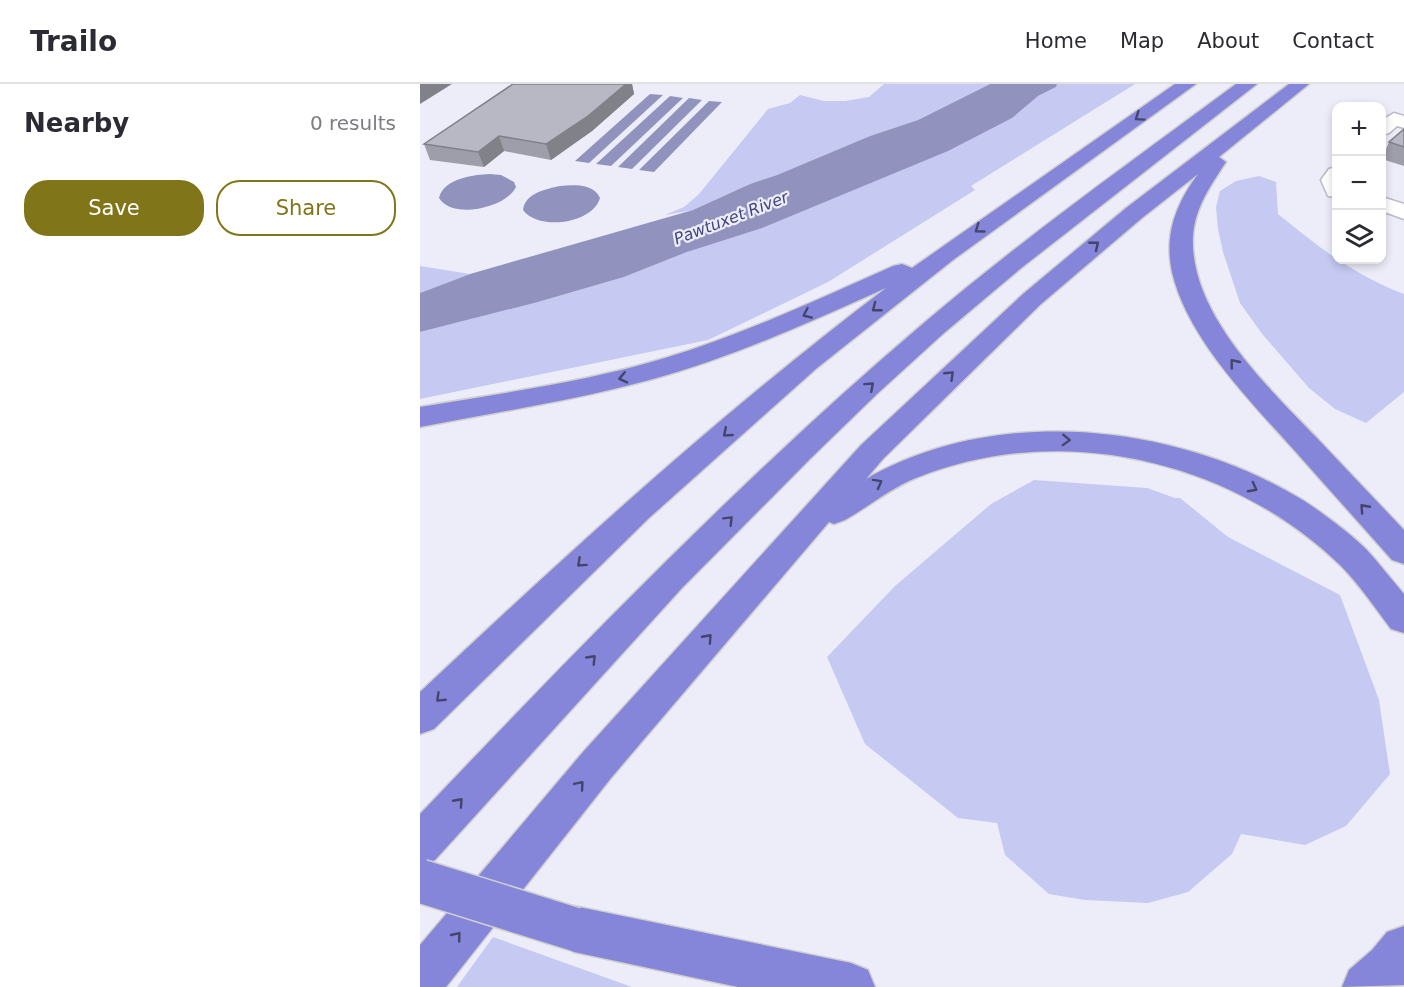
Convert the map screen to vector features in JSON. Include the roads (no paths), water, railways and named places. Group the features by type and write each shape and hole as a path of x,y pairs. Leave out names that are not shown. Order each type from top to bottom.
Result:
{"highway":[{"path":"420,717 556,586 698,457 863,318 956,247 1187,84"},
{"path":"420,845 571,680 836,416 1020,256 1248,84"},
{"path":"420,982 597,765 872,452 983,343 1100,242 1300,84"},
{"path":"1252,124 1203,177 1187,205 1183,223 1182,255 1193,299 1217,342 1235,366 1404,551"},
{"path":"420,417 628,377 691,359 783,325 956,247"},
{"path":"768,572 806,535 844,505 881,481 900,472 940,457 986,446 1038,439 1085,441 1137,448 1180,458 1224,474 1274,499 1304,518 1332,540 1380,587 1404,619"},
{"path":"420,881 690,966 746,987"},
{"path":"574,929 851,987"},
{"path":"1366,987 1389,967 1404,949"}],"street":[{"path":"1386,125 1394,118 1404,122"},
{"path":"1386,205 1404,212"}],"water":[{"name":"Pawtuxet River","path":"990,84 1057,84 1056,87 1038,96 1012,118 948,151 762,228 687,252 624,277 420,332 420,293 470,274 693,210 750,184 870,136 918,120"},
{"path":"650,94 663,95 589,163 575,161"},
{"path":"670,96 683,98 611,166 596,164"},
{"path":"689,98 702,100 632,169 618,167"},
{"path":"709,101 722,102 654,172 639,170"},
{"path":"490,174 501,175 514,182 516,187 502,201 479,209 466,210 446,205 439,198 442,191 453,182"},
{"path":"560,186 588,187 600,198 587,214 564,222 540,221 530,217 523,210 532,196 543,190"}]}
